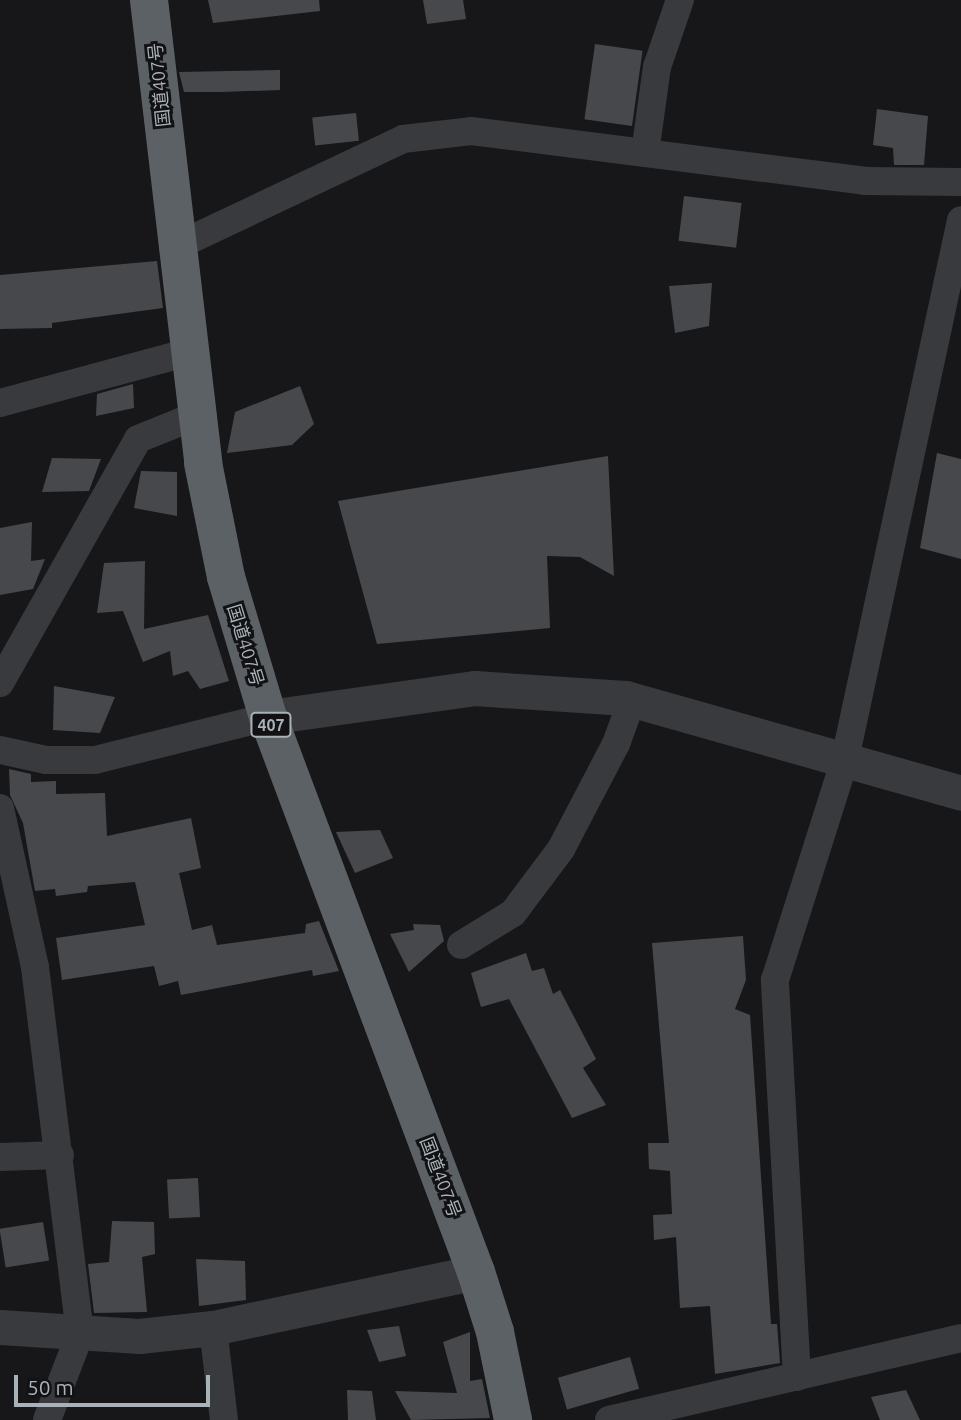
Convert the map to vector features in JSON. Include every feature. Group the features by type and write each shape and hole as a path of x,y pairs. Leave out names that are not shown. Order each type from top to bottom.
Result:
{"highway":[{"name":"国道407号","path":"149,0 189,352 226,577 268,717 477,1272 495,1332 513,1420"}],"street":[{"path":"645,153 657,67 680,0"},
{"path":"177,246 403,139 471,131 865,181 961,182"},
{"path":"797,1377 775,980 845,760 961,220"},
{"path":"0,403 189,352"},
{"path":"0,682 138,439 198,415"},
{"path":"0,750 46,760 94,760 268,717 474,688 549,690 632,699 961,793"},
{"path":"461,945 513,913 561,849 616,744 632,699"},
{"path":"0,808 34,967 60,1154 80,1334 47,1420"},
{"path":"0,1157 60,1154"},
{"path":"0,1327 139,1336 213,1328 477,1272"},
{"path":"213,1328 224,1420"},
{"path":"609,1420 961,1338"}],"building":[{"path":"208,0 319,0 320,11 213,23"},
{"path":"423,0 463,0 466,19 427,24"},
{"path":"595,44 643,51 632,126 584,119"},
{"path":"280,70 280,90 221,92 184,92 179,72"},
{"path":"877,109 928,116 924,165 894,165 893,148 873,145"},
{"path":"356,113 359,141 315,145 312,118"},
{"path":"684,196 742,203 736,248 679,241"},
{"path":"157,261 163,308 52,323 52,328 0,329 0,275"},
{"path":"712,283 709,326 675,333 669,286"},
{"path":"133,384 134,408 96,416 97,394"},
{"path":"300,386 314,424 292,445 227,453 235,412"},
{"path":"937,453 961,459 961,559 920,548"},
{"path":"608,456 614,576 580,557 547,556 550,628 377,644 338,501"},
{"path":"52,458 101,459 89,491 42,492"},
{"path":"141,471 177,472 177,516 134,508"},
{"path":"32,522 31,561 45,559 33,589 0,595 0,528"},
{"path":"145,561 144,629 208,615 229,681 200,689 188,671 173,676 170,651 143,662 123,611 97,613 104,563"},
{"path":"54,686 115,697 100,733 53,730"},
{"path":"9,769 31,774 31,782 56,781 56,794 105,793 107,836 191,818 201,868 179,873 192,930 212,925 217,945 305,933 306,924 319,921 339,971 313,976 312,970 181,995 178,981 159,986 154,966 62,980 56,938 145,925 135,882 88,886 87,892 56,896 55,889 35,891 23,823 10,795"},
{"path":"380,830 393,858 355,873 336,832"},
{"path":"413,924 440,925 444,941 409,972 390,934 414,930"},
{"path":"743,936 746,980 735,1009 750,1015 771,1324 777,1324 780,1363 715,1374 710,1306 680,1308 676,1237 654,1240 653,1215 672,1214 670,1171 649,1169 648,1143 669,1143 652,943"},
{"path":"526,953 532,971 544,968 553,994 560,990 596,1059 583,1068 606,1105 572,1118 509,999 481,1007 471,973"},
{"path":"198,1178 200,1217 169,1219 167,1180"},
{"path":"112,1221 154,1222 155,1254 142,1257 147,1312 94,1313 88,1264 109,1262"},
{"path":"43,1222 49,1261 6,1267 0,1229"},
{"path":"196,1259 245,1261 246,1300 199,1306"},
{"path":"399,1326 406,1356 379,1362 367,1330"},
{"path":"470,1332 470,1381 482,1379 490,1418 411,1420 395,1391 457,1393 443,1342"},
{"path":"630,1357 639,1389 567,1409 558,1378"},
{"path":"347,1390 372,1391 376,1420 348,1420"},
{"path":"906,1390 920,1420 880,1420 871,1397"}]}
